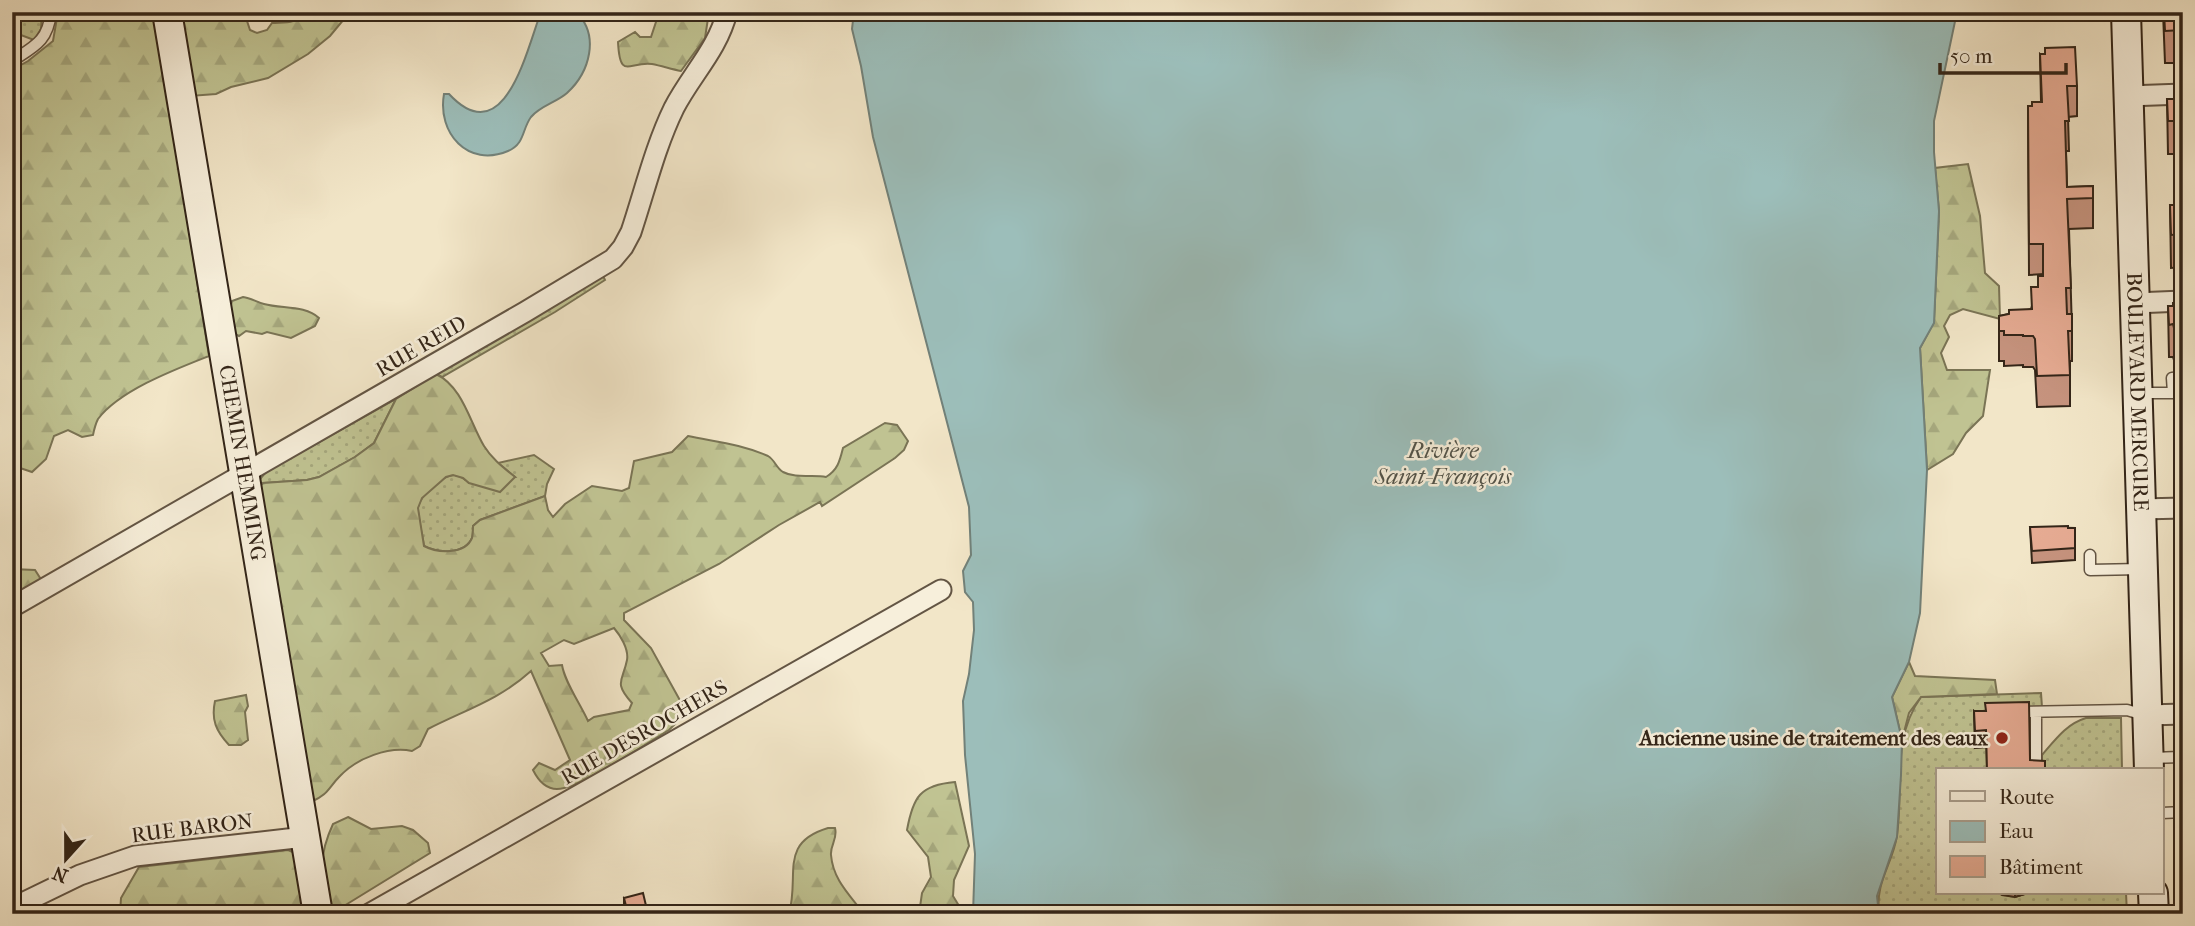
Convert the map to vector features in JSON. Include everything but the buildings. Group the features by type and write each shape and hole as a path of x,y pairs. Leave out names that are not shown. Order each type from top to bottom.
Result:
{"street":[{"name":"CHEMIN HEMMING","path":"167,12 318,914"},
{"name":"RUE REID","path":"12,607 613,259 631,232 665,126 717,41 727,12"},
{"name":"BOULEVARD MERCURE","path":"2126,12 2149,764"},
{"path":"2128,96 2183,94"},
{"path":"2135,303 2183,301"},
{"path":"2141,509 2183,508"},
{"name":"RUE DESROCHERS","path":"369,914 941,590"},
{"path":"2148,715 2183,714"},
{"name":"RUE BARON","path":"12,908 80,875 135,856 304,837"},
{"path":"2153,894 2154,914"}],"lane":[{"path":"12,61 44,39 50,25 51,12"},
{"path":"2138,393 2173,393 2172,378 2183,377"},
{"path":"2090,555 2091,570 2143,569"},
{"path":"2006,712 2127,710 2148,715"},
{"path":"2036,712 2036,768"},
{"path":"2149,764 2180,757"},
{"path":"2164,813 2183,812"}],"green space":[{"path":"12,12 42,12 41,29 34,40 21,35 12,36"},
{"path":"58,12 154,12 209,356 149,381 120,399 98,419 93,435 82,437 68,430 54,436 46,459 32,472 14,466 12,458 12,70 53,41"},
{"path":"179,12 231,12 246,18 250,30 257,33 267,30 272,23 294,20 305,12 350,12 330,36 308,54 268,78 231,87 216,94 190,96"},
{"path":"662,12 709,12 705,38 681,71 652,64 624,65 618,42 635,32 640,37 651,37"},
{"path":"1968,164 1980,216 1985,273 1999,286 2000,319 1963,309 1950,315 1944,326 1949,337 1941,353 1947,370 1990,370 1983,416 1966,433 1953,454 1927,470 1920,348 1934,322 1939,211 1935,168"},
{"path":"603,276 605,280 555,312 442,377 436,374"},
{"path":"243,297 271,306 307,311 319,318 315,326 291,338 267,332 262,334 246,331 239,336 231,332 228,316 232,301"},
{"path":"436,374 459,396 487,451 515,477 500,492 453,475 446,477 422,498 418,508 424,546 443,551 457,550 468,544 472,538 473,526 480,520 545,496 548,510 553,517 565,504 592,486 622,491 629,488 634,461 672,452 688,436 758,452 770,458 788,474 826,477 836,468 843,448 885,423 897,425 908,441 904,450 895,458 822,506 820,502 719,564 624,613 624,620 651,648 682,704 680,719 669,730 630,754 567,787 553,789 543,783 533,770 539,763 555,770 570,760 531,671 507,690 428,729 420,746 412,751 384,752 355,764 325,793 311,802 259,487 263,483 319,477 355,457 374,443 396,399","holes":["614,628 627,651 621,686 632,703 629,710 594,717 588,721 569,686 562,665 549,666 541,653 564,640 574,644"]},
{"path":"396,399 374,443 355,457 319,477 263,483 259,487 260,479 266,472"},
{"path":"534,455 554,469 545,496 480,520 473,526 472,538 468,544 457,550 443,551 424,546 418,507 433,486 444,478 455,475 469,483 515,477 498,463"},
{"path":"12,569 35,570 42,581 14,597"},
{"path":"1909,662 1915,676 1995,680 1997,694 1921,697 1909,713 1902,740 1892,697"},
{"path":"2041,693 2042,707 1999,707 1975,748 1986,747 1987,768 1936,768 1936,894 2001,894 2014,897 2024,894 2126,894 2127,914 1879,914 1878,902 1882,882 1897,835 1902,746 1912,713 1921,697"},
{"path":"246,695 248,740 241,745 229,745 216,725 215,701"},
{"path":"2086,718 2121,718 2122,768 2042,768 2042,755 2056,738"},
{"path":"955,782 969,846 954,880 953,896 964,914 919,914 922,893 931,877 928,857 907,830 909,819 916,801 926,790"},
{"path":"348,817 371,829 402,826 413,830 428,843 430,853 339,909 330,907 322,865 325,845 333,824"},
{"path":"835,828 836,832 831,851 835,872 864,914 789,914 797,852 802,842 812,834"},
{"path":"288,850 295,853 305,914 120,914 121,898 139,867"}],"water":[{"path":"541,12 576,12 583,21 590,42 581,75 567,93 531,117 514,148 493,155 468,151 458,143 445,122 444,94 449,94 468,109 485,112 499,104 521,70"},
{"name":"Rivière Saint-François","path":"854,12 1957,12 1934,121 1939,211 1934,323 1920,348 1927,470 1920,613 1909,662 1892,697 1902,740 1901,775 1897,837 1877,896 1879,914 973,914 975,854 965,755 963,701 974,630 973,602 965,592 963,571 971,555 969,507 873,137 852,29"}],"place":[{"name":"Ancienne usine de traitement des eaux","path":"2002,738"}]}
